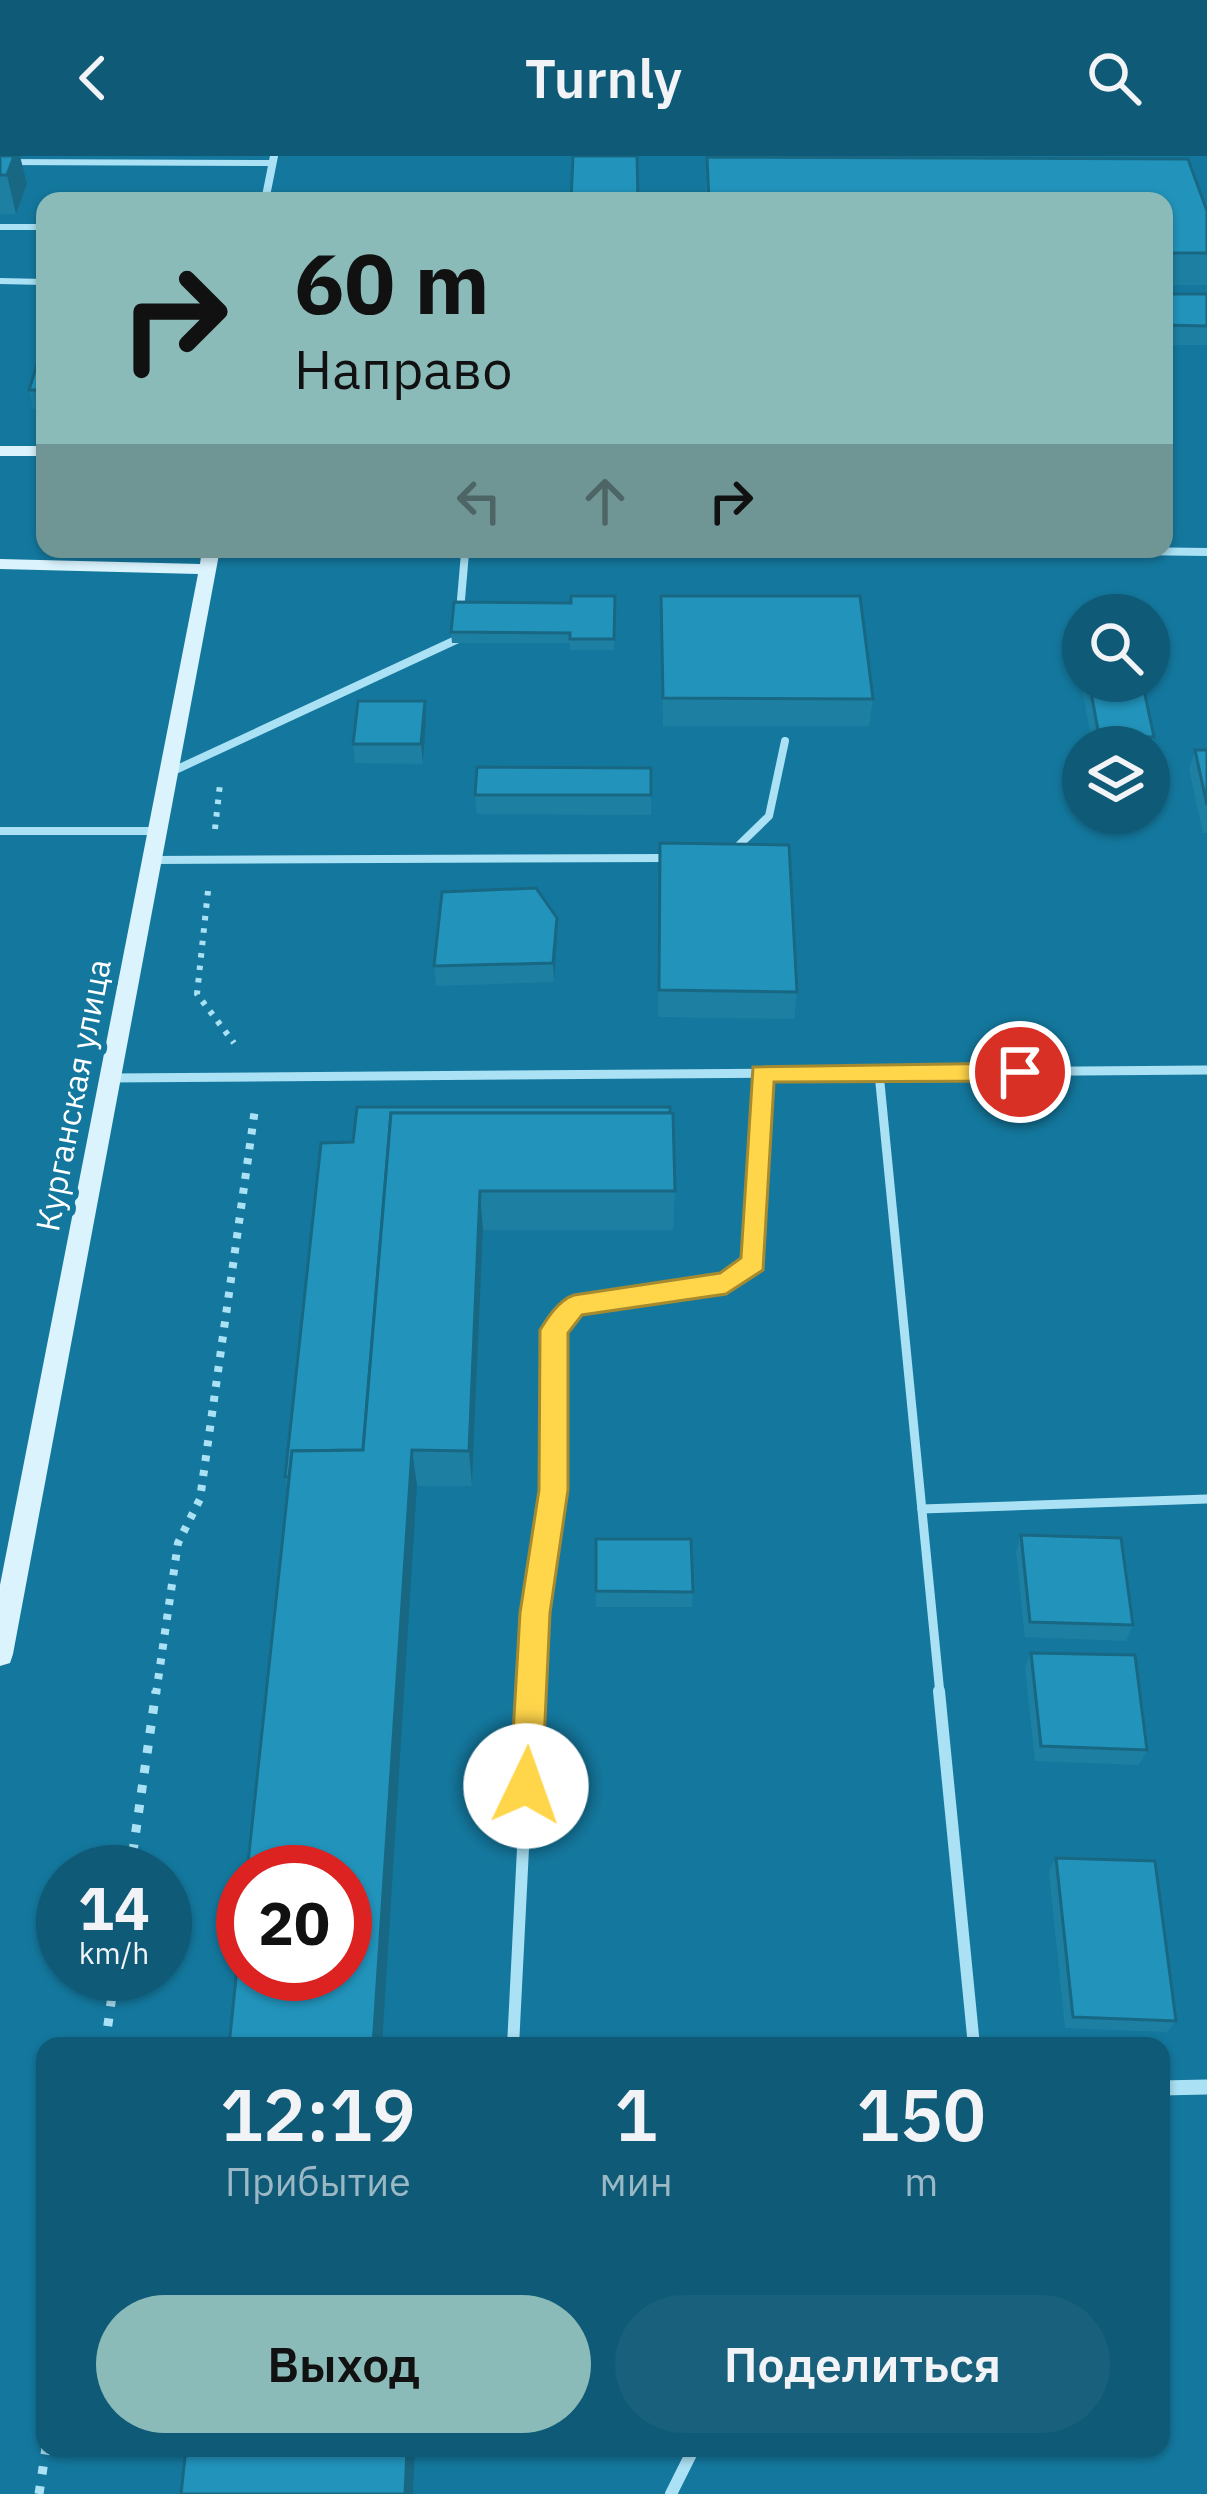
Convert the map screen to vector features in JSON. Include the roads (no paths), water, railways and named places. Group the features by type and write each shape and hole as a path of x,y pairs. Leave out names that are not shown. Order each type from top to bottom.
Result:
{"street":[{"path":"267,192 273,159"},
{"path":"0,452 36,451"},
{"path":"1173,552 1207,552"},
{"path":"0,564 209,559"},
{"name":"Курганская улица","path":"0,1654 209,559"},
{"path":"1170,2088 1207,2087"}],"lane":[{"path":"0,162 273,159"},
{"path":"0,227 36,227"},
{"path":"0,281 36,282"},
{"path":"168,774 458,639 464,558"},
{"path":"730,851 759,836 777,804 785,741"},
{"path":"0,830 157,831"},
{"path":"152,860 670,858"},
{"path":"110,1078 1207,1070"},
{"path":"513,2037 535,1613 554,1490 554,1330 574,1306 726,1283 754,1262 762,1073"},
{"path":"880,1073 973,2037"},
{"path":"922,1509 1207,1498"},
{"path":"671,2494 690,2457"}]}
